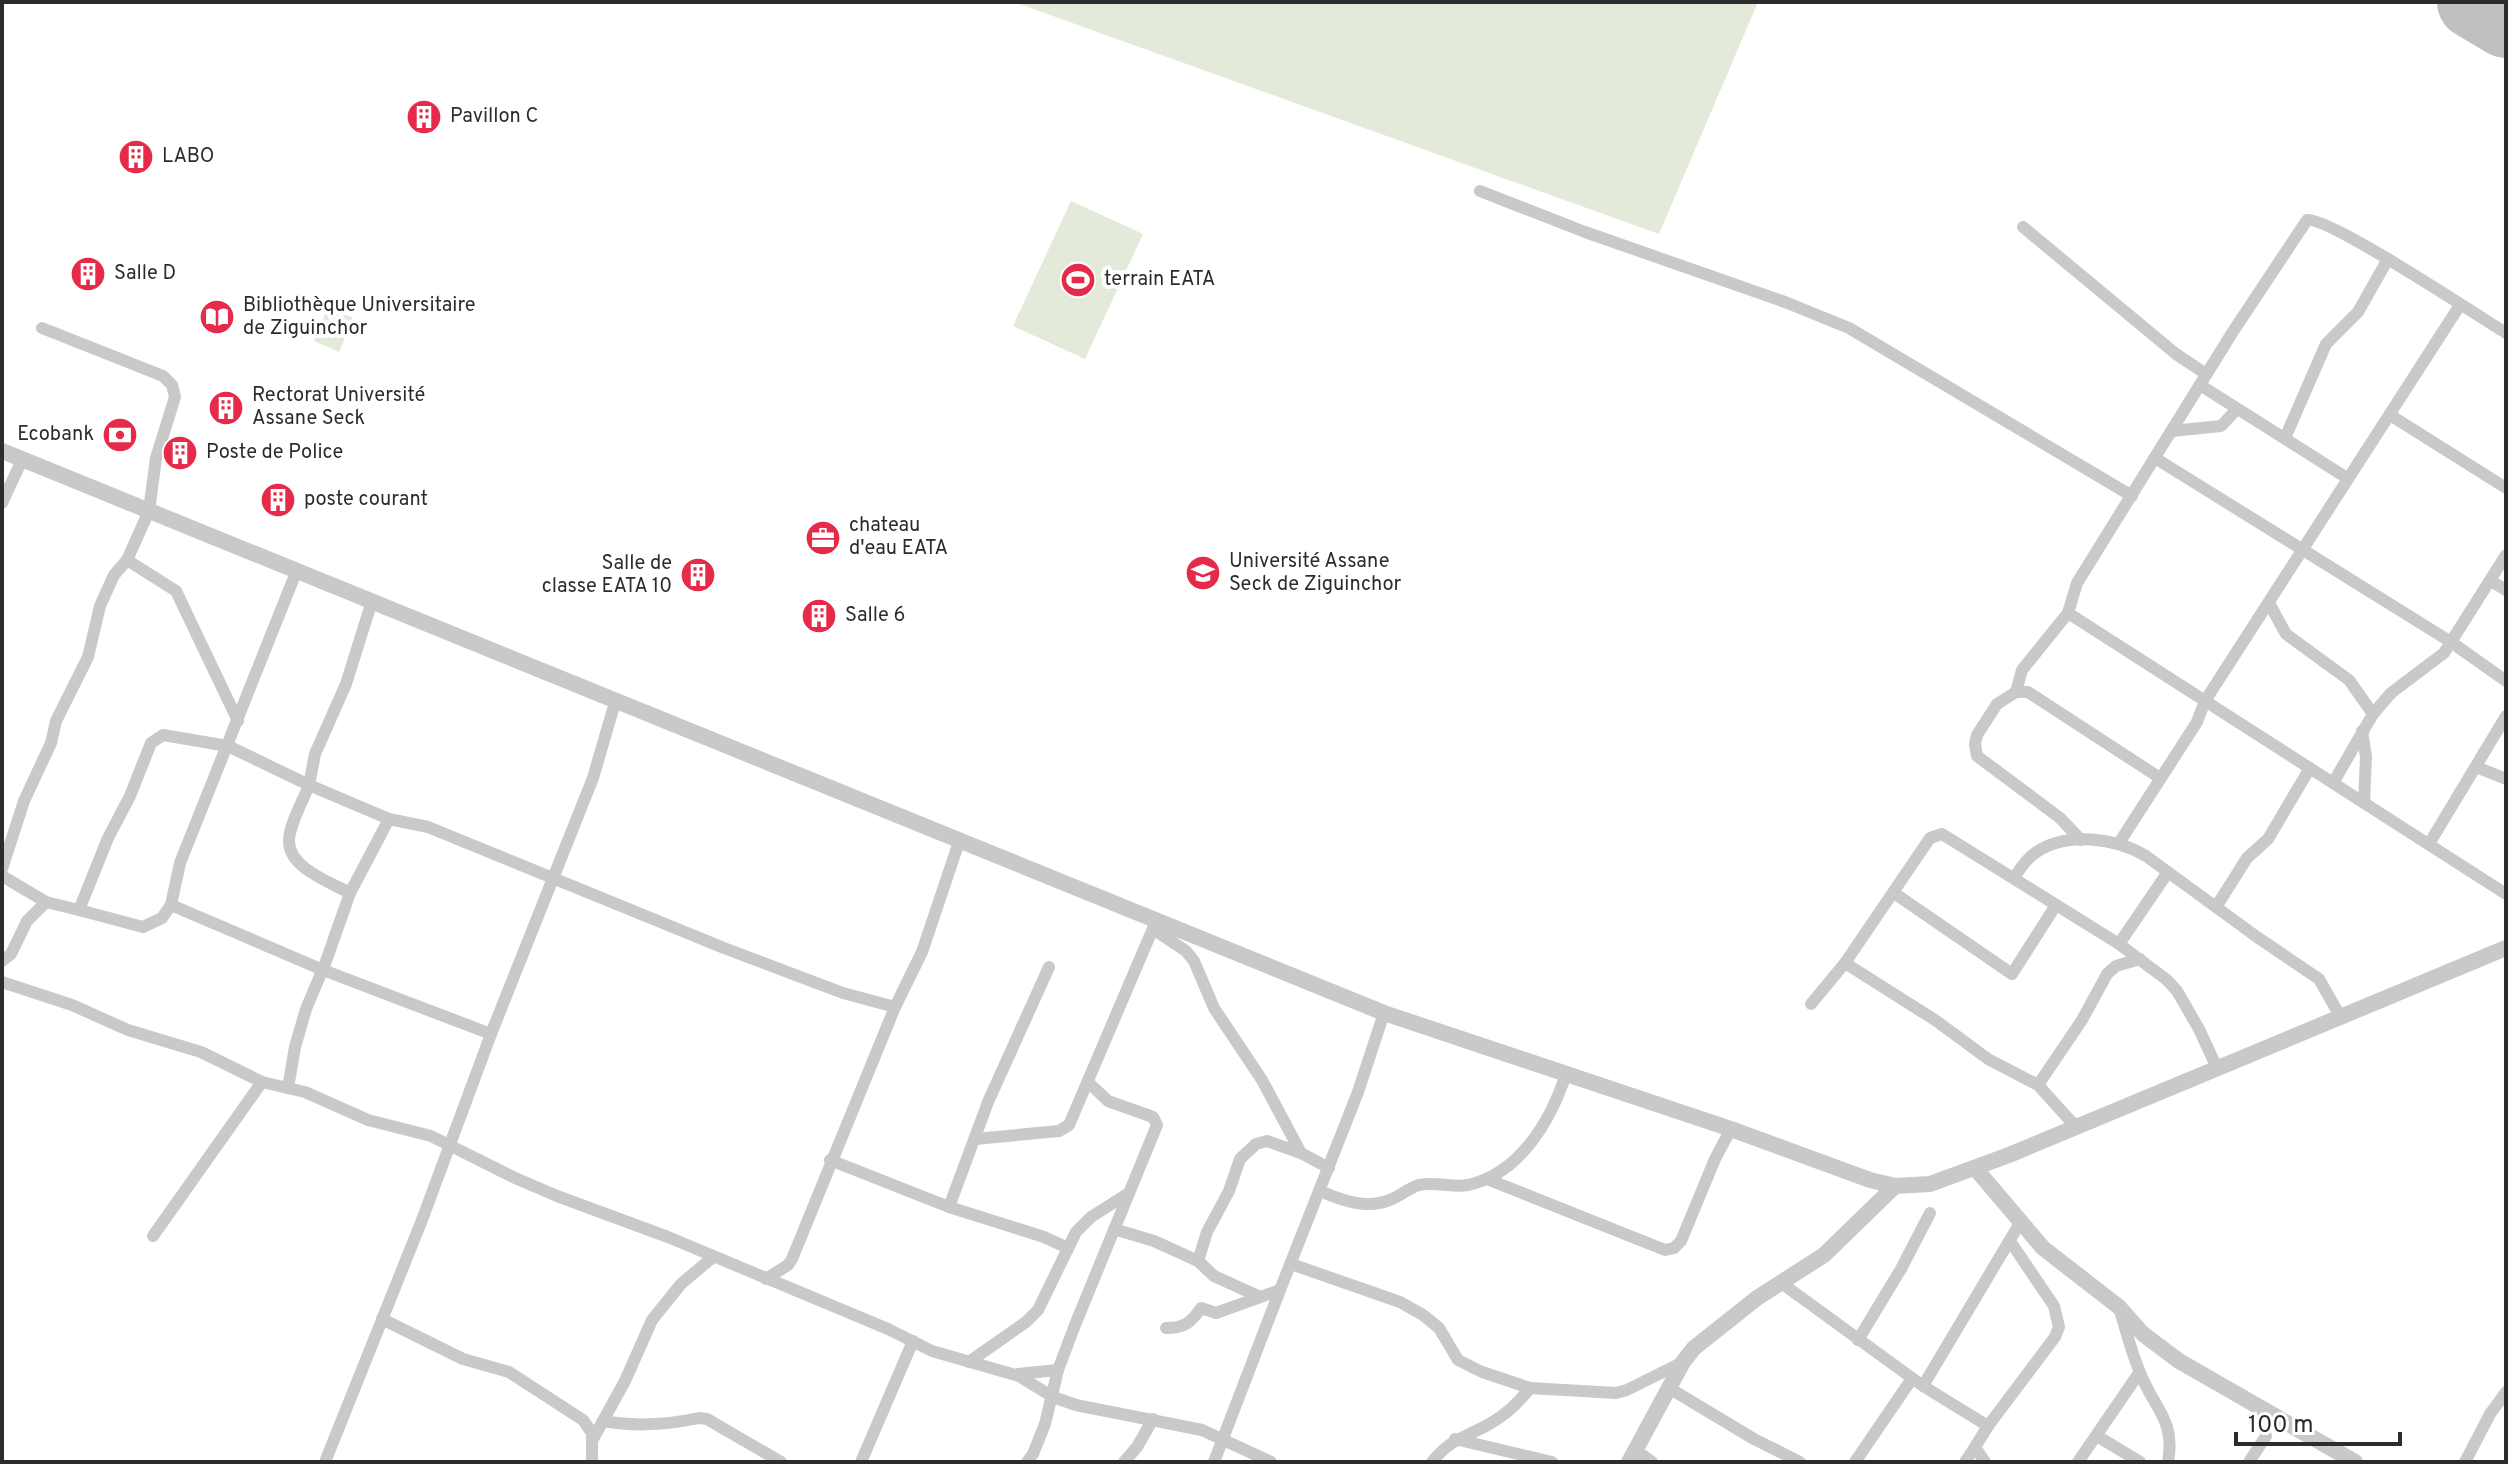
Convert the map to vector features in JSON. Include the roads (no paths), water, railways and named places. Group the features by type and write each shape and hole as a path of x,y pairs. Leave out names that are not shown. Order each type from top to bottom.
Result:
{"street":[{"path":"1480,191 1849,328 2132,496"},
{"path":"2016,692 2022,670 2068,613 2077,583 2307,220 2321,221 2388,259 2506,333"},
{"path":"2023,227 2237,409 2347,478"},
{"path":"2285,438 2326,344 2358,312 2388,259"},
{"path":"2119,843 2197,722 2205,701 2460,305"},
{"path":"2,869 24,801 51,743 56,721 88,657 100,606 114,575 127,560 149,511 156,458 175,397 172,385 163,376 42,328"},
{"path":"2172,431 2221,426 2237,409"},
{"path":"2390,415 2506,488"},
{"path":"2,451 960,839 1155,924 1384,1013 1895,1186 1930,1184 1975,1168 2506,948"},
{"path":"2155,458 2451,642 2506,681"},
{"path":"2,503 22,460"},
{"path":"2333,783 2373,714 2391,693 2435,661 2451,642 2506,555"},
{"path":"127,560 176,591 238,721"},
{"path":"2,876 46,902 143,927 162,918 171,905 180,863 297,570"},
{"path":"2491,581 2506,590"},
{"path":"350,893 301,865 290,849 289,838 309,785 315,754 346,684 372,601"},
{"path":"2269,603 2286,634 2349,680 2373,714"},
{"path":"2068,613 2506,894"},
{"path":"2081,840 2060,818 1977,756 1977,735 1997,704 2016,692 2028,692 2160,778"},
{"path":"325,1462 593,778 616,699"},
{"path":"2429,844 2506,716"},
{"path":"2362,731 2366,757 2364,803"},
{"path":"79,910 153,740 163,735 228,746 389,819 428,827 724,948 843,993 895,1007"},
{"path":"2476,767 2506,779"},
{"path":"2216,907 2247,858 2275,829 2310,768"},
{"path":"288,1088 306,1009 350,893 389,819"},
{"path":"1811,1004 1845,963 1930,838 1942,834 2140,959 2177,991 2217,1068"},
{"path":"766,1279 792,1259 830,1160 895,1007 922,952 960,839"},
{"path":"2014,878 2035,853 2058,844 2081,840 2119,843 2146,856 2319,979 2340,1016"},
{"path":"2119,944 2168,872"},
{"path":"1894,893 2012,974 2056,905"},
{"path":"2,961 11,954 27,921 46,902"},
{"path":"171,905 323,970 491,1034"},
{"path":"975,1139 1066,1129 1155,924"},
{"path":"1155,924 1194,961 1214,1008 1262,1080 1301,1153"},
{"path":"2038,1085 2082,1020 2107,974 2116,966 2140,959"},
{"path":"1845,963 1935,1020 1988,1059 2038,1085 2076,1127"},
{"path":"949,1207 988,1102 1049,967"},
{"path":"2,982 72,1005 128,1030 201,1052 262,1082 305,1092 368,1120 431,1136 515,1178 668,1237 932,1351 1012,1373 1058,1370"},
{"path":"1214,1462 1358,1092 1384,1013"},
{"path":"1320,1191 1344,1201 1367,1204 1389,1201 1421,1184 1463,1186 1487,1179 1508,1165 1540,1131 1566,1074"},
{"path":"153,1236 262,1082"},
{"path":"1027,1462 1037,1444 1053,1397 1058,1370 1157,1125 1153,1117 1108,1101 1088,1082"},
{"path":"1487,1179 1665,1250 1674,1248 1681,1241 1731,1129"},
{"path":"1198,1261 1207,1232 1229,1191 1240,1159 1248,1150 1267,1141 1301,1153 1329,1168"},
{"path":"830,1160 949,1207 1044,1237 1068,1248"},
{"path":"1975,1168 2043,1248 2119,1307 2143,1334 2179,1361 2355,1462"},
{"path":"1291,1264 1400,1302 1439,1328 1458,1360 1482,1372 1530,1388 1616,1393 1683,1362 1720,1326 1780,1282 1824,1255 1895,1186"},
{"path":"969,1362 1038,1310 1076,1232 1091,1217 1129,1193"},
{"path":"1858,1340 1930,1213"},
{"path":"1923,1386 2020,1223"},
{"path":"1114,1229 1154,1241 1198,1261 1214,1276 1258,1296"},
{"path":"1965,1462 2055,1337 2059,1327 2054,1306 2010,1241"},
{"path":"593,1439 625,1381 652,1320 681,1284 713,1257"},
{"path":"1780,1282 1911,1380 1988,1426"},
{"path":"1166,1328 1178,1328 1192,1322 1201,1308 1216,1313 1280,1290"},
{"path":"2119,1307 2139,1373 2165,1418 2172,1443 2168,1462"},
{"path":"382,1319 463,1359 521,1378 583,1420 593,1439 592,1462"},
{"path":"861,1462 913,1341"},
{"path":"1652,1462 1633,1456 1683,1362"},
{"path":"1012,1373 1053,1397 1076,1405 1202,1430 1271,1462"},
{"path":"2078,1462 2139,1373"},
{"path":"1855,1462 1911,1380"},
{"path":"1432,1462 1455,1439 1492,1423 1518,1403 1530,1388"},
{"path":"1669,1388 1754,1439 1800,1462"},
{"path":"2465,1462 2490,1414 2506,1392"},
{"path":"603,1421 648,1426 707,1419 781,1462"},
{"path":"1124,1462 1153,1419"},
{"path":"2097,1436 2139,1462"},
{"path":"2249,1462 2266,1436"},
{"path":"1455,1439 1552,1462"},
{"path":"1975,1447 1985,1462"},
{"path":"1247,1450 1254,1462"}],"place":[{"name":"Pavillon C","path":"424,117"},
{"name":"LABO","path":"136,157"},
{"name":"Salle D","path":"88,274"},
{"name":"terrain EATA","path":"1078,280"},
{"name":"Bibliothèque Universitaire de Ziguinchor","path":"217,317"},
{"name":"Rectorat Université Assane Seck","path":"226,408"},
{"name":"Ecobank","path":"120,435"},
{"name":"Poste de Police","path":"180,453"},
{"name":"poste courant","path":"278,500"},
{"name":"chateau d'eau EATA","path":"823,538"},
{"name":"Université Assane Seck de Ziguinchor","path":"1203,573"},
{"name":"Salle de classe EATA 10","path":"698,575"},
{"name":"Salle 6","path":"819,616"}]}
